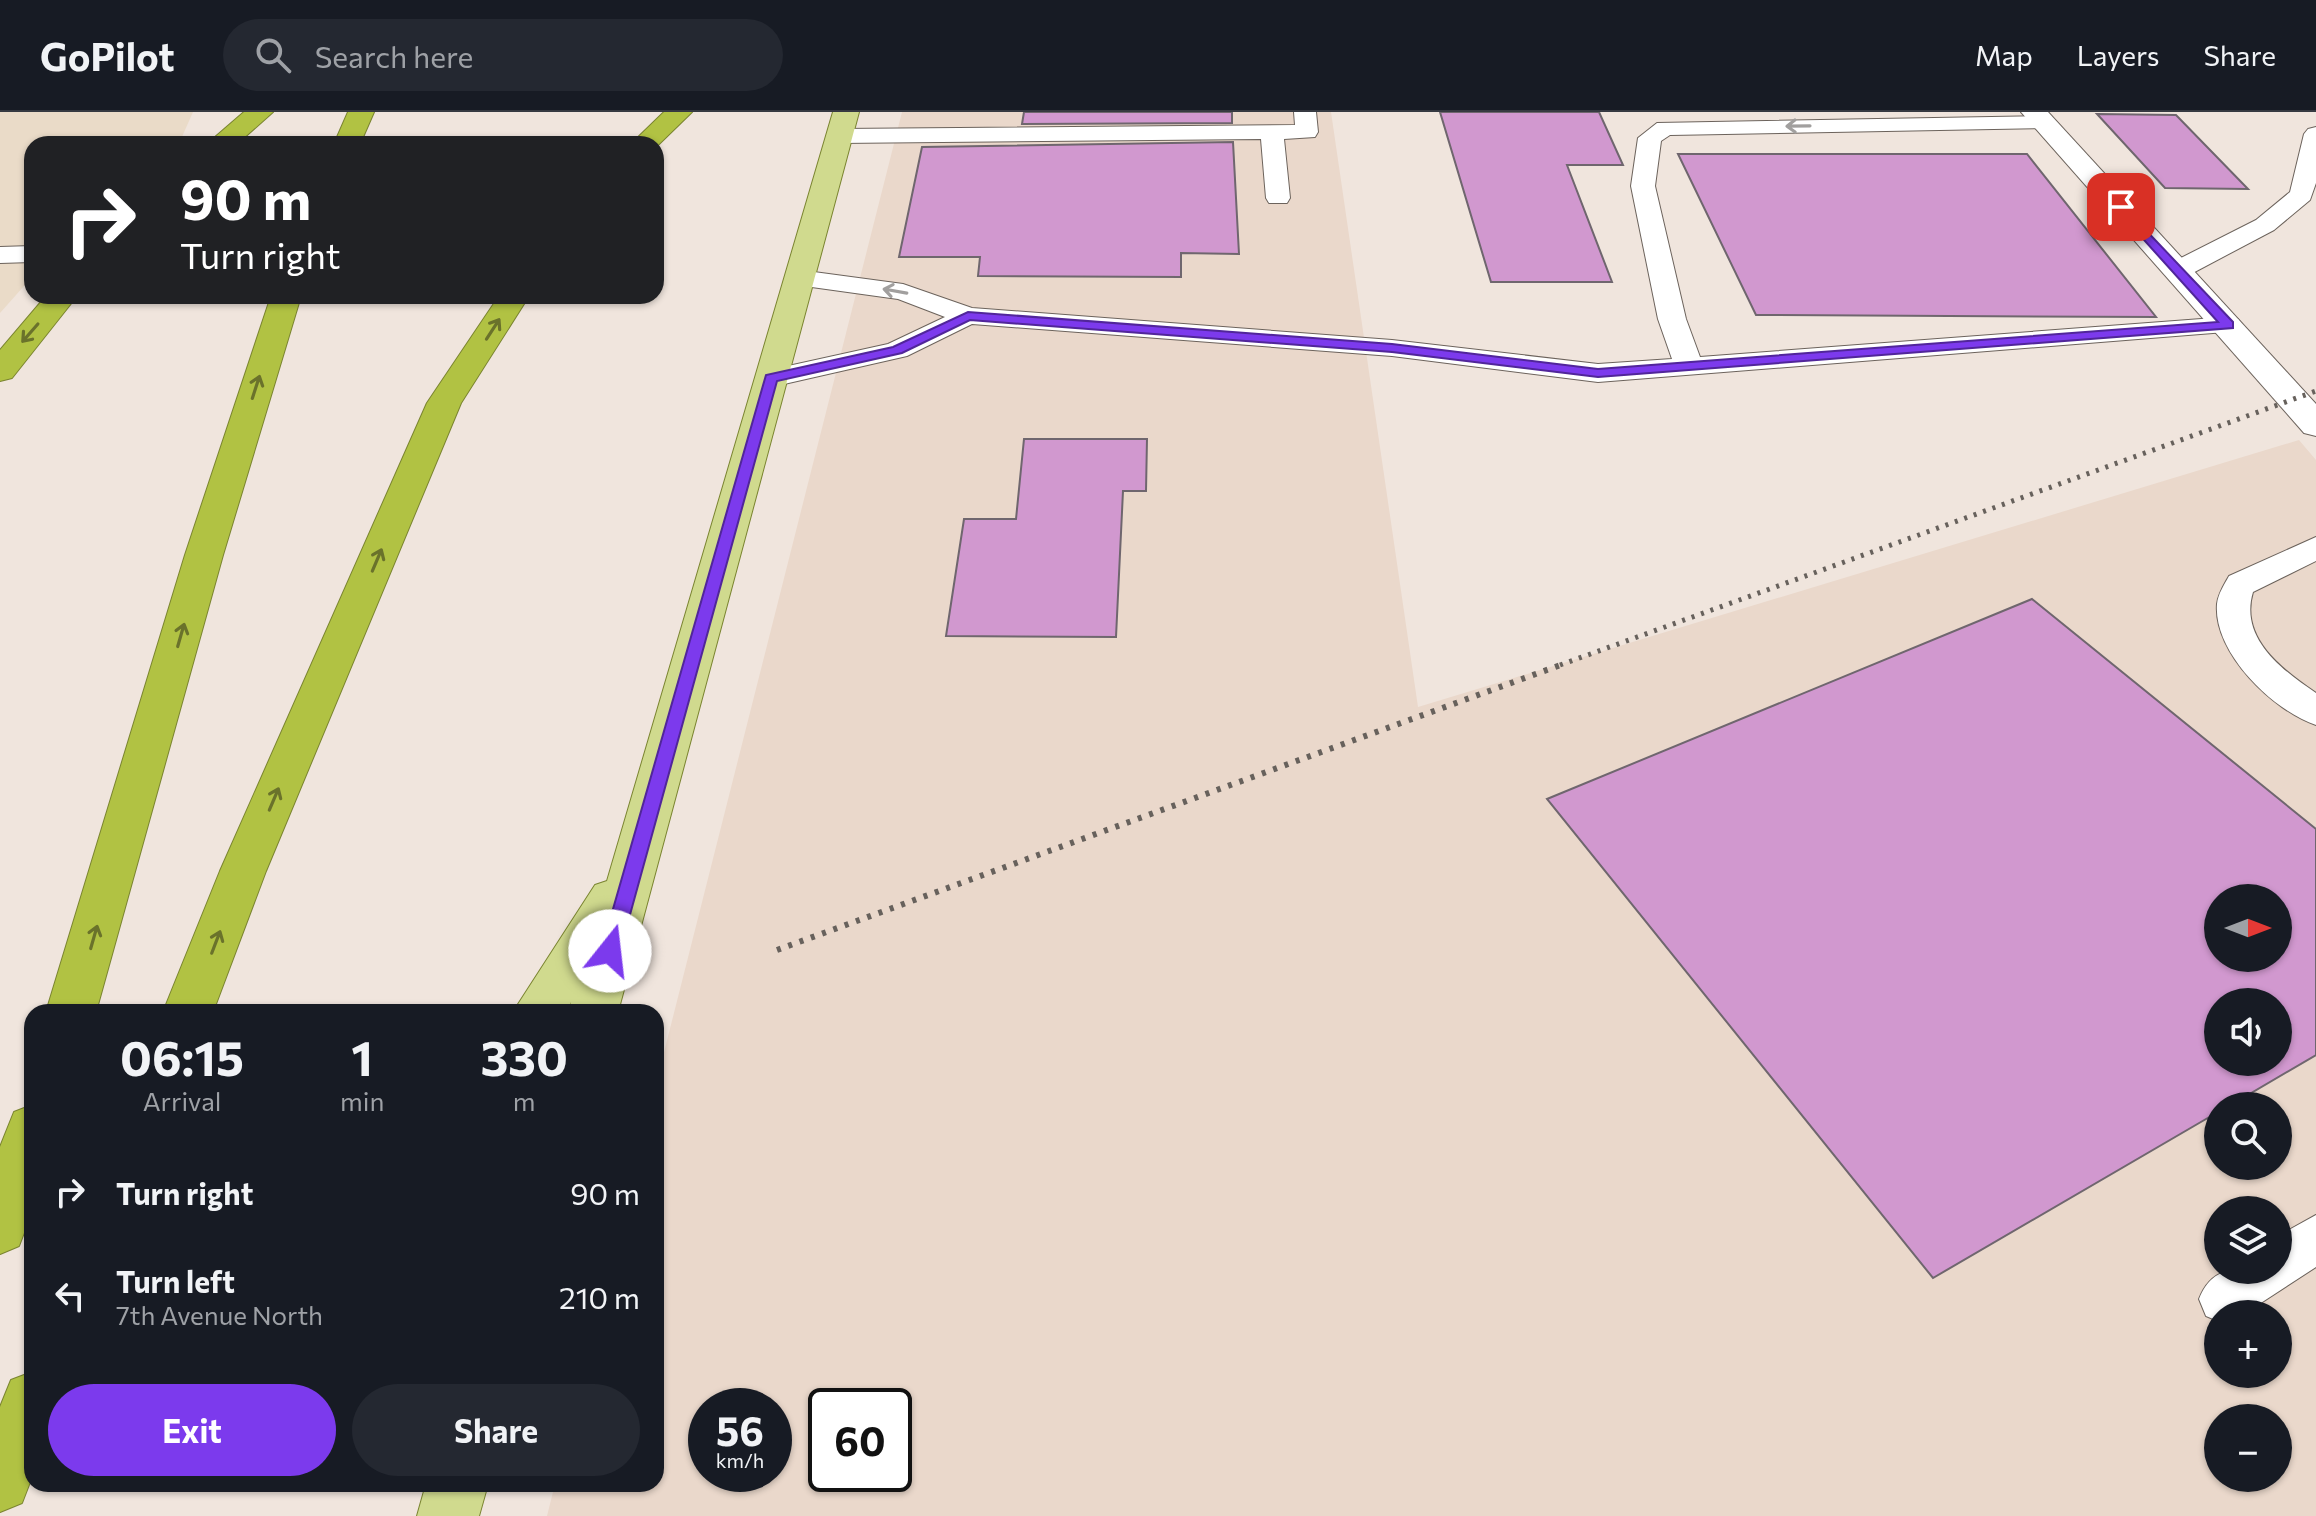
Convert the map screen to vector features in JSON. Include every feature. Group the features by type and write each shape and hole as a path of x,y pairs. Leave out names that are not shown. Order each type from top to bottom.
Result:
{"highway":[{"path":"230,136 260,112"},
{"path":"350,136 361,112"},
{"path":"653,136 679,112"},
{"path":"0,371 55,304"},
{"path":"73,1004 239,439 283,304"},
{"path":"191,1004 243,871 444,403 509,304"},
{"path":"0,1227 24,1154"},
{"path":"0,1481 24,1421"}],"main road":[{"path":"595,1004 842,124"},
{"path":"543,1004 637,860"},
{"path":"0,1500 24,1485"},
{"path":"448,1516 455,1492"}],"street":[{"path":"2039,118 2316,425"}],"lane":[{"path":"842,124 1307,132 1305,112"},
{"path":"1689,366 1672,319 1643,186 1650,138 1661,120 2039,118"},
{"path":"1272,132 1278,198"},
{"path":"2178,270 2265,225 2301,195 2316,134"},
{"path":"0,255 24,254"},
{"path":"799,278 903,292 968,316 1392,348 1598,373 2228,325"},
{"path":"771,378 897,350 968,316"},
{"path":"2316,548 2241,584 2234,593 2232,611 2243,642 2261,670 2316,711"},
{"path":"2292,1255 2316,1239"},
{"path":"2223,1299 2247,1284"}],"shaded area":[{"path":"0,112 193,112 182,136 24,136 24,286 0,313"},
{"path":"902,112 1331,112 1418,707 2299,440 2316,460 2316,1516 547,1516 553,1492 664,1492 664,1052"}],"building":[{"path":"1024,112 1232,112 1232,123 1022,124"},
{"path":"1440,112 1599,112 1623,165 1567,165 1612,282 1491,282"},
{"path":"2097,114 2176,115 2248,189 2165,188"},
{"path":"1233,142 1239,254 1181,253 1181,277 978,276 980,257 899,257 922,147"},
{"path":"1678,154 2027,154 2156,317 1756,315"},
{"path":"1024,439 1147,439 1146,491 1123,491 1116,637 946,636 964,519 1016,519"},
{"path":"2032,599 2316,829 2316,1055 2292,1069 2292,988 2204,988 2204,1076 2280,1076 2253,1092 2204,1092 2204,1120 1933,1278 1547,799"}],"railway":[{"path":"1560,665 2316,391"},
{"path":"777,950 1566,663"}],"route":[{"path":"610,951 771,378 897,350 968,316 1392,348 1598,373 2228,325 2121,207"}]}
